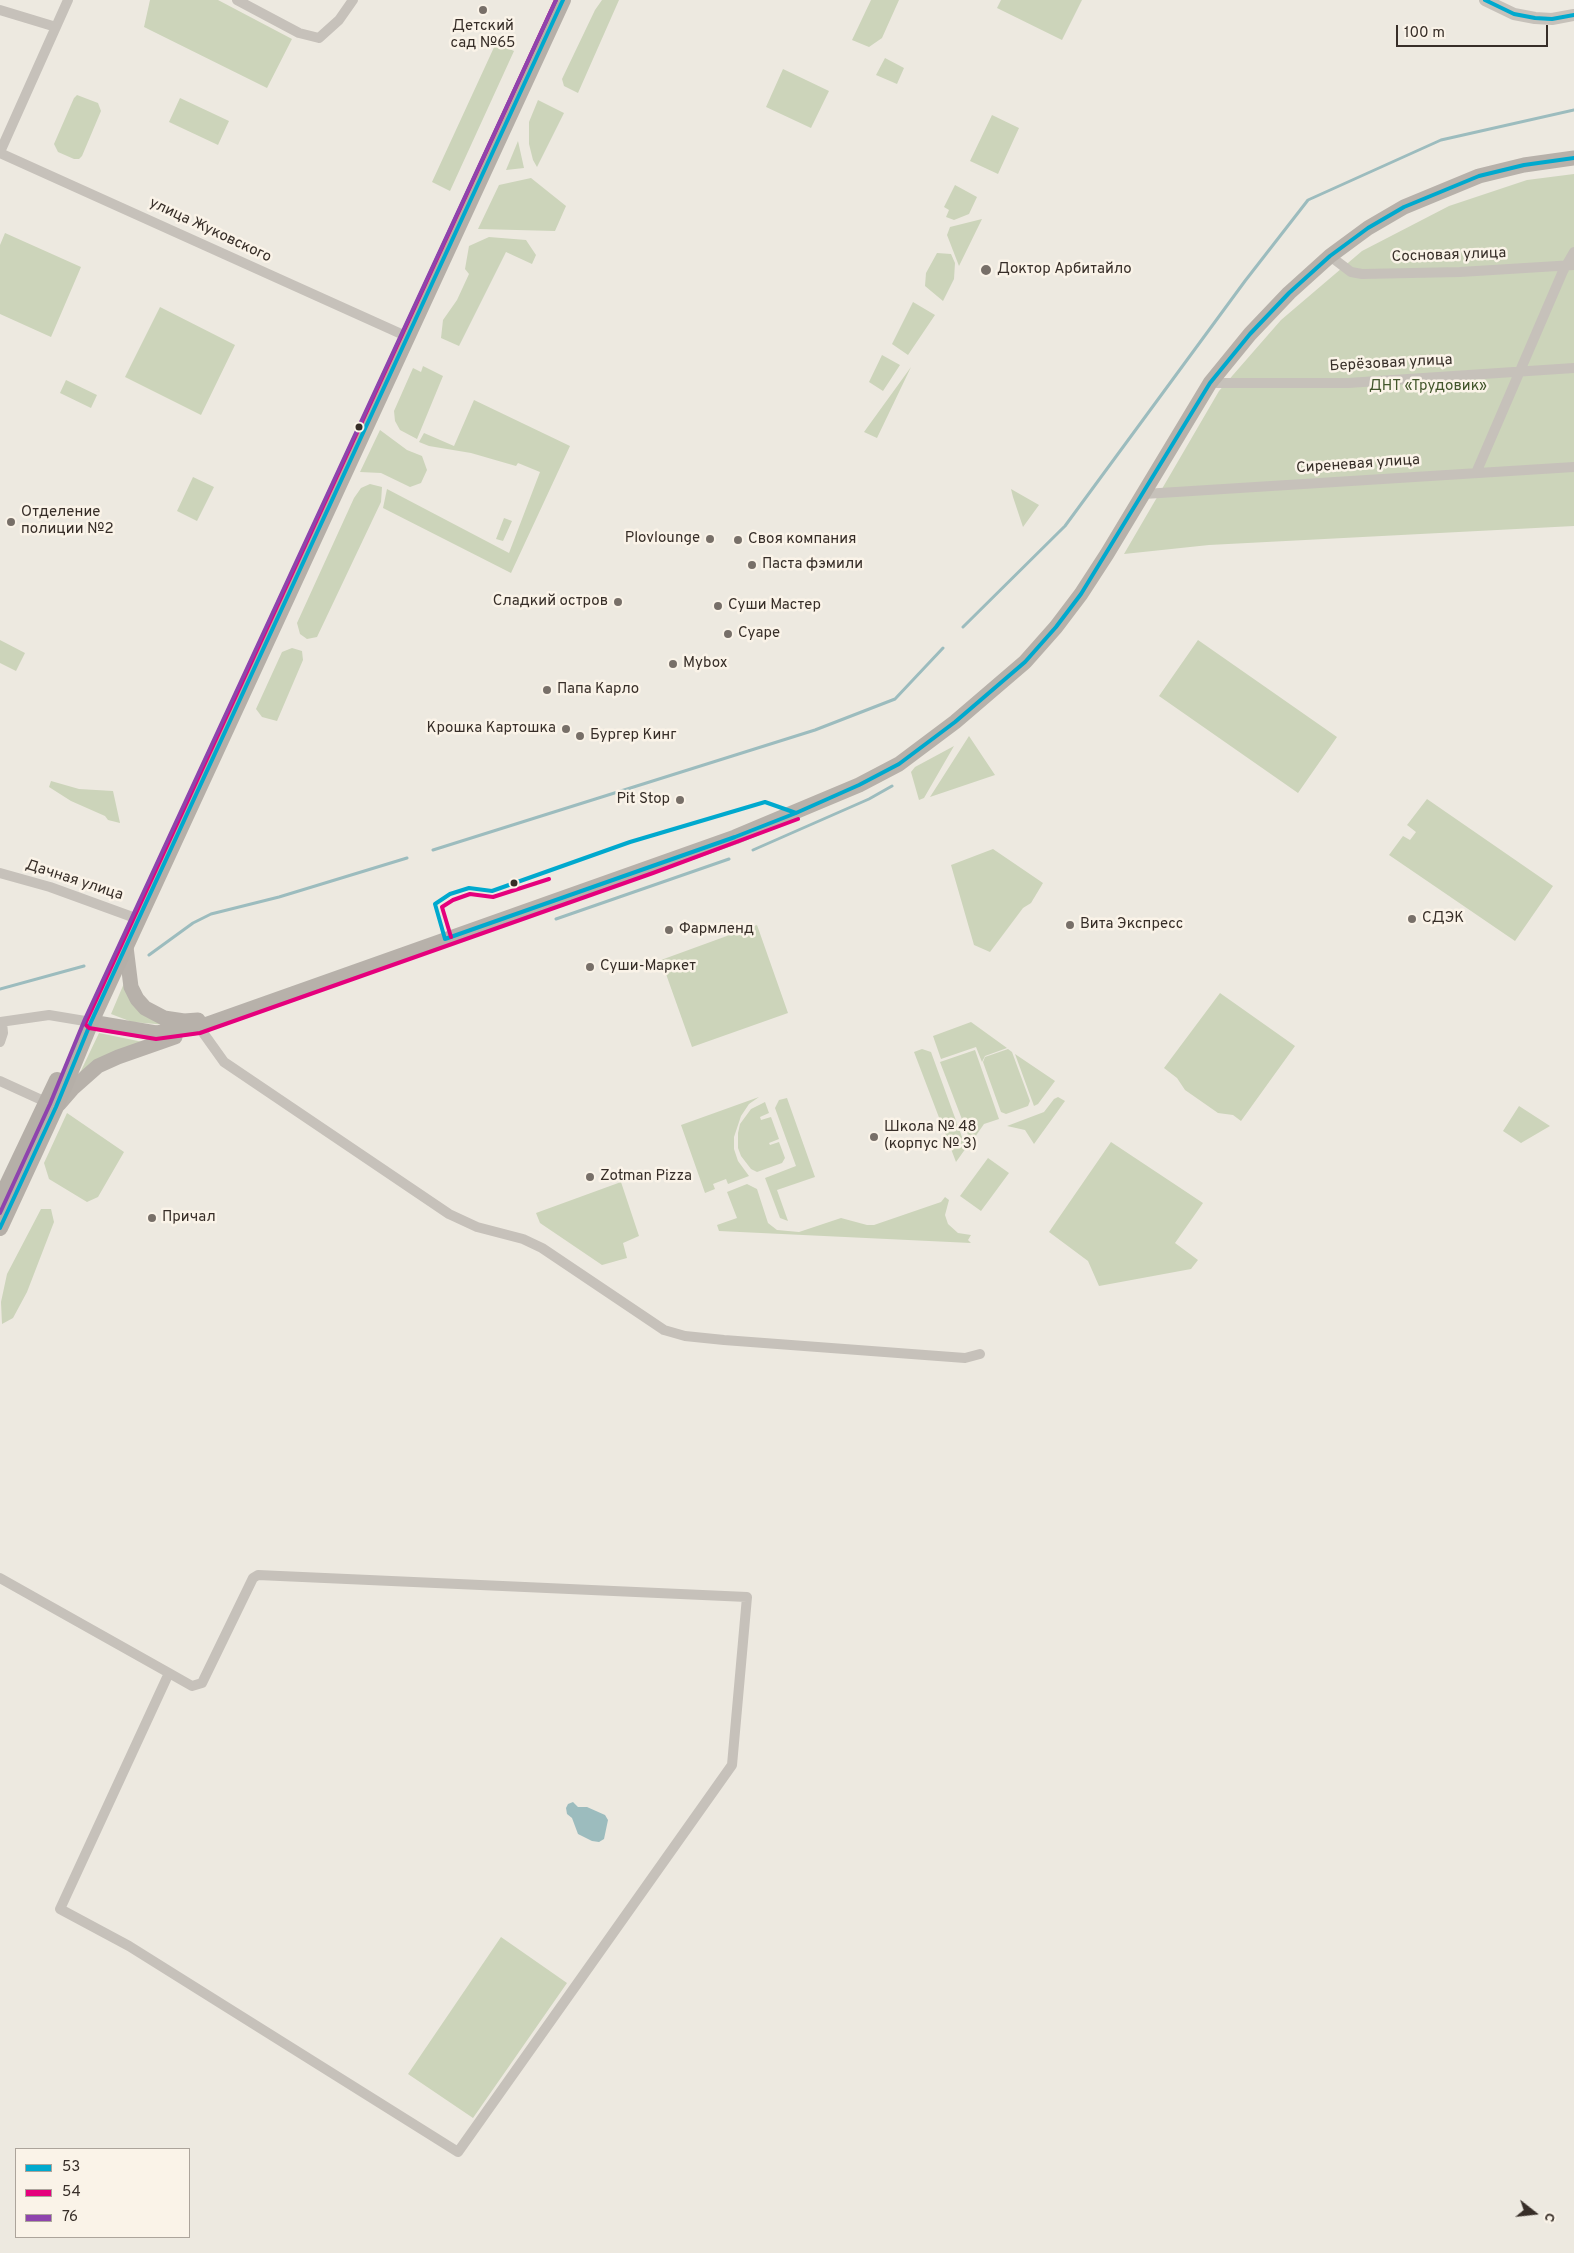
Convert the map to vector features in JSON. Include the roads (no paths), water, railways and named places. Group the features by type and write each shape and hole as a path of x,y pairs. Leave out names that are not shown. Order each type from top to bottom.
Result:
{"main road":[{"path":"0,1200 51,1104 91,1022 563,0"},
{"path":"0,1228 51,1104 105,1062 227,1016 735,837 859,785 899,764 955,722 1025,662 1081,594 1144,494 1210,383 1250,334 1330,256 1368,228 1404,207 1479,176 1524,165 1574,158"},
{"path":"126,947 131,987 137,999 145,1008 164,1018 175,1020 195,1020 227,1016"},
{"path":"91,1022 156,1033 199,1027"}],"street":[{"path":"0,153 68,0"},
{"path":"237,0 299,34 319,38 339,20 354,0"},
{"path":"1485,0 1514,14 1535,18 1574,15"},
{"path":"0,10 56,27"},
{"name":"улица Жуковского","path":"0,153 408,337"},
{"path":"1476,473 1518,372 1570,266 1574,252"},
{"name":"Сосновая улица","path":"1330,256 1351,272 1362,274 1570,266"},
{"name":"Берёзовая улица","path":"1210,383 1348,383 1574,368"},
{"name":"Сиреневая улица","path":"1144,494 1574,467"},
{"name":"Дачная улица","path":"0,873 59,890 138,919"},
{"path":"0,1042 3,1033 1,1022 49,1015 91,1022"},
{"path":"199,1027 224,1062 449,1214 477,1227 523,1238 542,1248 664,1330 685,1336 754,1342 965,1358 980,1354"},
{"path":"0,1081 51,1104"},
{"path":"0,1578 169,1673 192,1686 202,1683 253,1578 258,1575 747,1597 732,1765 458,2152 129,1946 60,1909 169,1673"}],"water":[{"path":"573,1802 578,1807 587,1807 605,1815 608,1820 604,1839 599,1842 592,1841 578,1834 572,1818 567,1814 566,1808 568,1804"}],"waterway":[{"path":"963,627 1065,526 1245,281 1308,200 1441,140 1574,110"},
{"path":"433,850 815,730 895,699 943,648"},
{"path":"753,850 869,799 892,786"},
{"path":"149,955 193,923 211,914 279,897 407,858"},
{"path":"556,919 729,859"},
{"path":"0,989 84,966"}],"place":[{"name":"Детский сад №65","path":"483,10"},
{"name":"Доктор Арбитайло","path":"986,270"},
{"name":"Отделение полиции №2","path":"11,522"},
{"name":"Plovlounge","path":"710,539"},
{"name":"Своя компания","path":"738,540"},
{"name":"Паста фэмили","path":"752,565"},
{"name":"Сладкий остров","path":"618,602"},
{"name":"Суши Мастер","path":"718,606"},
{"name":"Суаре","path":"728,634"},
{"name":"Mybox","path":"673,664"},
{"name":"Папа Карло","path":"547,690"},
{"name":"Крошка Картошка","path":"566,729"},
{"name":"Бургер Кинг","path":"580,736"},
{"name":"Pit Stop","path":"680,800"},
{"name":"СДЭК","path":"1412,919"},
{"name":"Вита Экспресс","path":"1070,925"},
{"name":"Фармленд","path":"669,930"},
{"name":"Суши-Маркет","path":"590,967"},
{"name":"Школа № 48 (корпус № 3)","path":"874,1137"},
{"name":"Zotman Pizza","path":"590,1177"},
{"name":"Причал","path":"152,1218"}],"park label":[{"name":"ДНТ «Трудовик»","path":"1428,387"}]}
